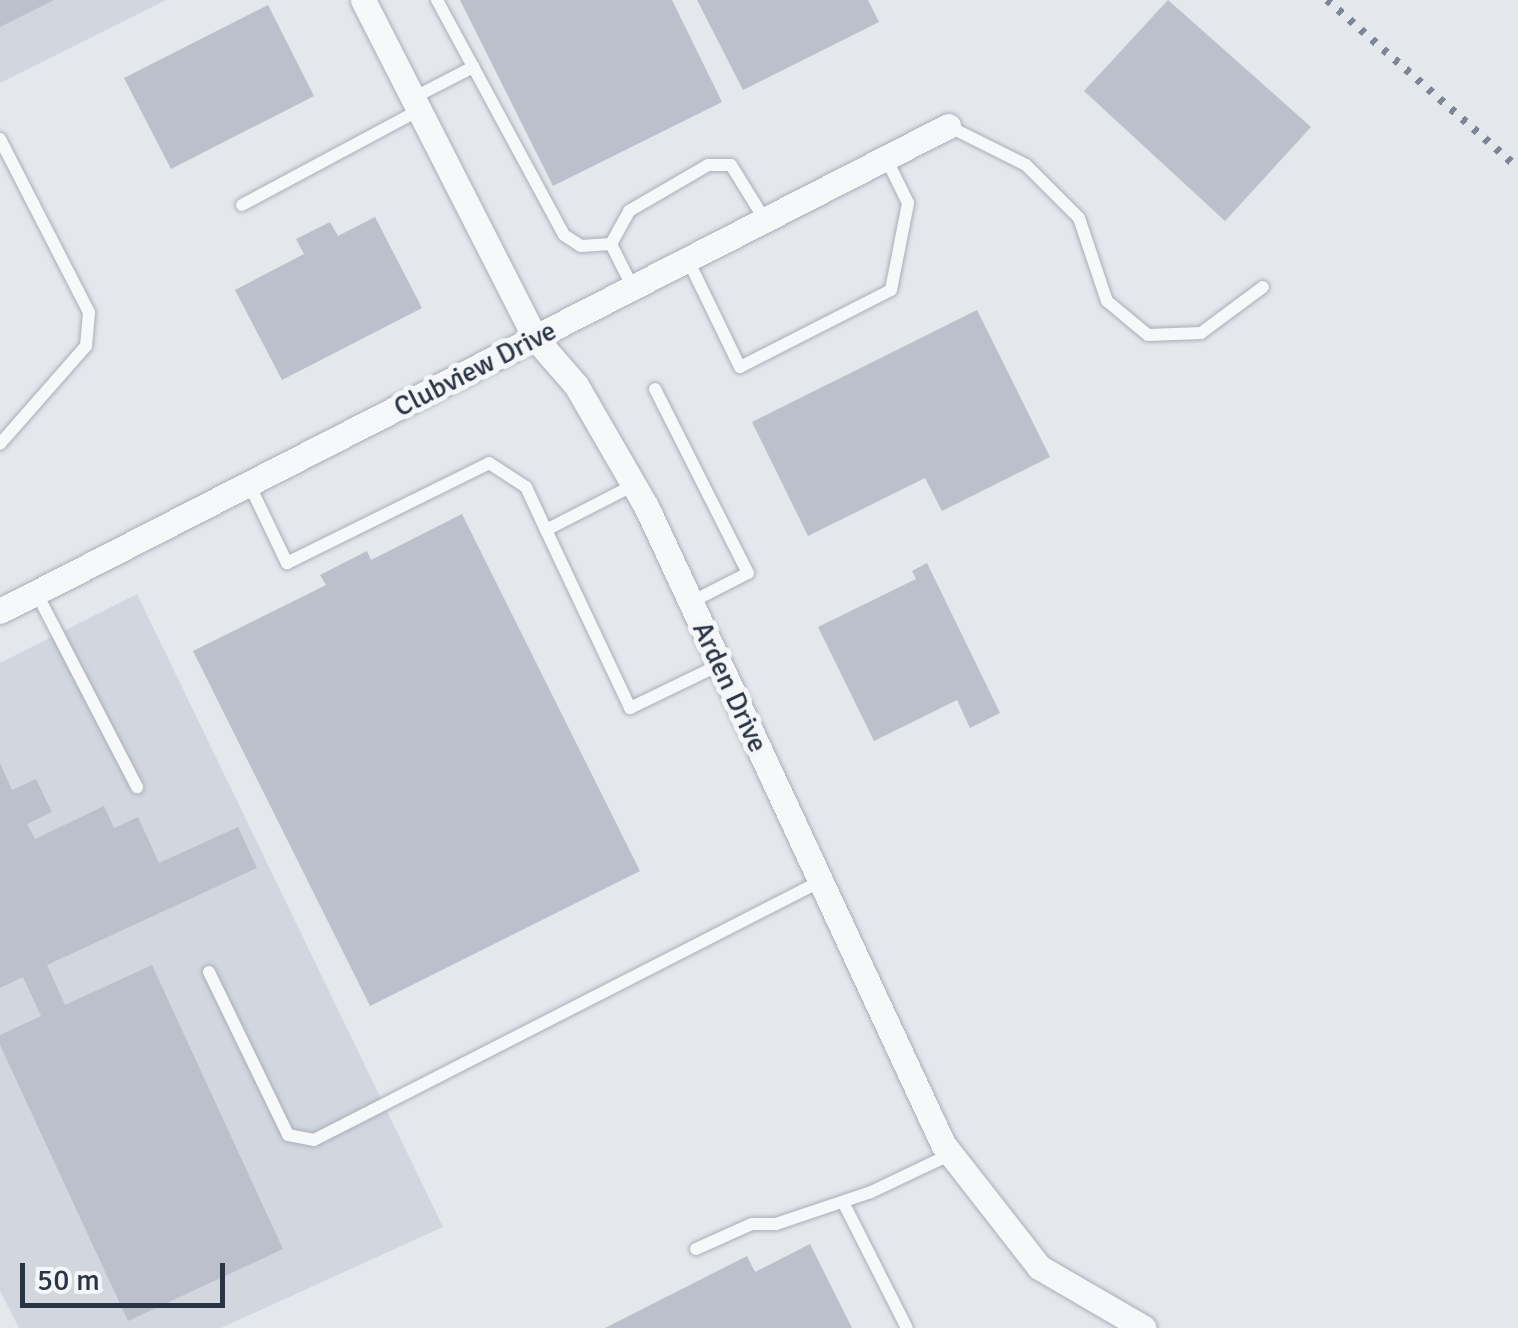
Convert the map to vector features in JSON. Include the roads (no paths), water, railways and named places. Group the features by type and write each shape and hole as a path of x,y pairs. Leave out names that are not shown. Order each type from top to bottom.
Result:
{"street":[{"name":"Arden Drive","path":"363,0 535,338 576,385 634,485 951,1154 1039,1266 1144,1328"},
{"name":"Clubview Drive","path":"0,610 948,126"}],"lane":[{"path":"438,0 564,235 581,246 611,244"},
{"path":"242,205 473,67"},
{"path":"948,126 1026,166 1079,218 1107,300 1148,336 1201,333 1263,287"},
{"path":"0,139 89,312 86,346 0,444"},
{"path":"688,260 740,368 891,290 908,203 886,158"},
{"path":"611,244 629,211 708,165 731,165 765,220"},
{"path":"611,244 633,288"},
{"path":"654,389 748,573 691,602"},
{"path":"249,484 287,563 488,463 526,487 630,708 719,665"},
{"path":"546,530 634,485"},
{"path":"36,592 137,787"},
{"path":"209,972 288,1135 314,1140 821,882"},
{"path":"696,1249 752,1224 776,1224 843,1202 951,1154"},
{"path":"843,1202 907,1328"}],"railway":[{"path":"1327,0 1518,168"}]}
